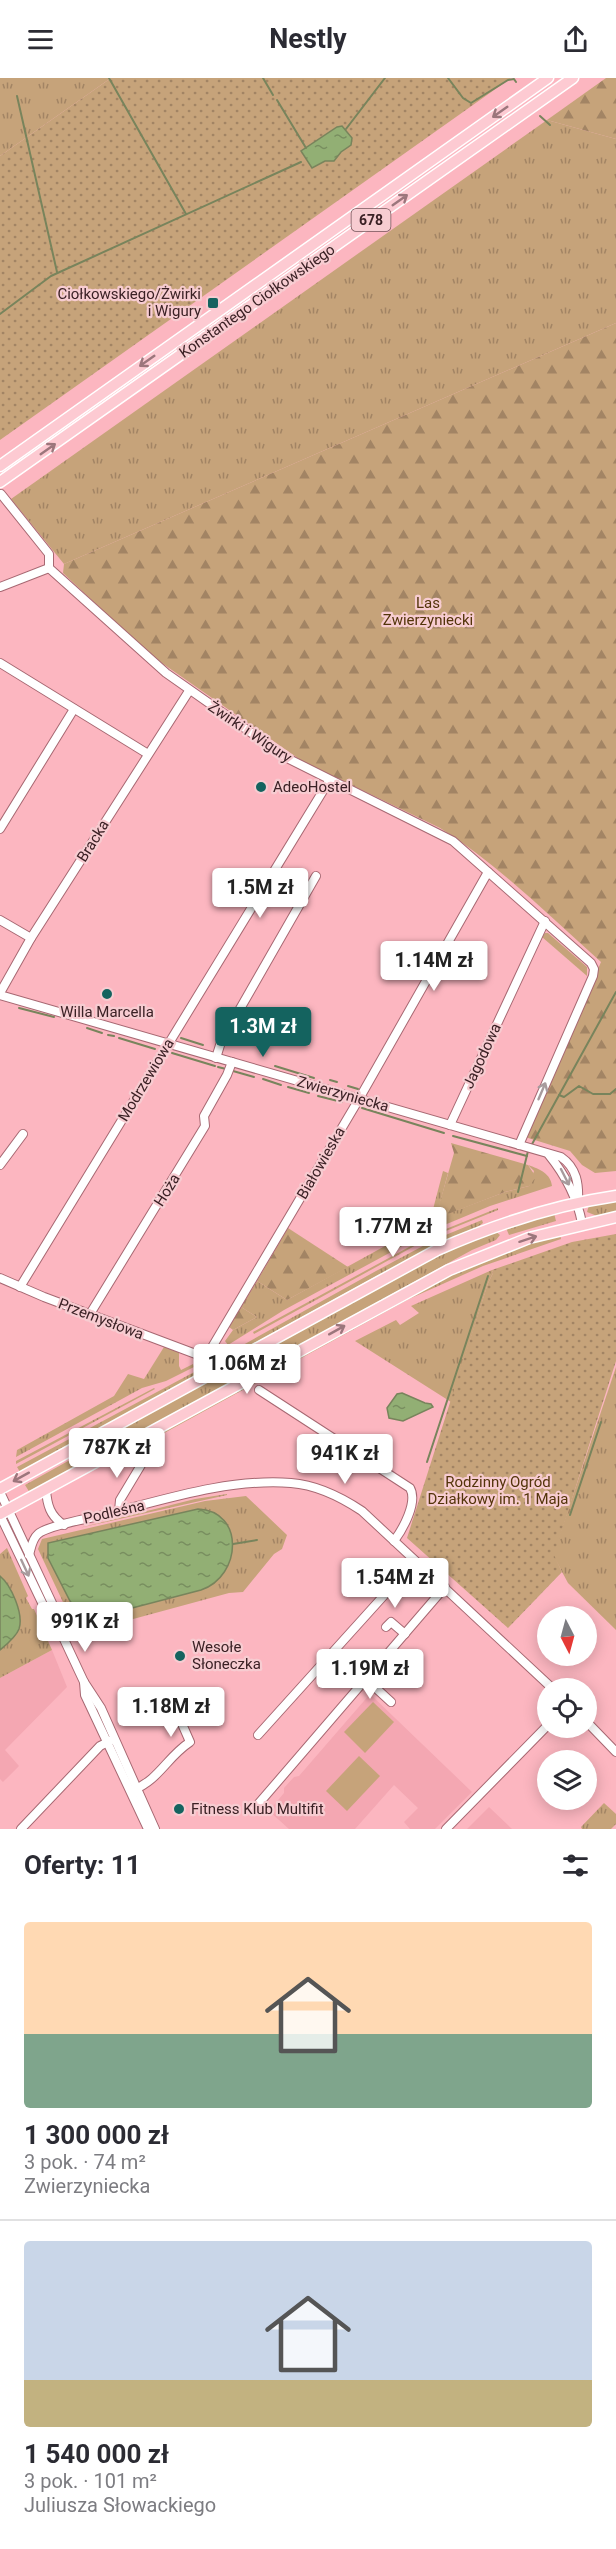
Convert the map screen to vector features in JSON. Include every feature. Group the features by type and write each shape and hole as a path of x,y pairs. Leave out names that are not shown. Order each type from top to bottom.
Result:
{"main road":[{"name":"Konstantego Ciołkowskiego","path":"0,466 548,78"},
{"name":"Konstantego Ciołkowskiego","path":"1,488 573,78"},
{"path":"0,1491 437,1250 496,1226 578,1203 616,1196"},
{"path":"3,1513 435,1276 501,1247 582,1223 616,1217"},
{"path":"496,1226 503,1230 505,1235 501,1247"}],"street":[{"name":"Żwirki i Wigury","path":"1,488 48,554 50,568 166,673 287,758 453,841 591,963 594,969 593,976 521,1146"},
{"path":"0,587 50,568"},
{"path":"0,663 148,754"},
{"name":"Bracka","path":"0,994 31,938 189,691"},
{"path":"0,829 74,708"},
{"name":"Modrzewiowa","path":"20,1287 329,781"},
{"name":"Białowieska","path":"204,1356 210,1352 220,1335 488,872"},
{"path":"216,1058 221,1042 316,876"},
{"path":"0,920 31,938"},
{"name":"Jagodowa","path":"450,1125 545,921"},
{"name":"Zwierzyniecka","path":"0,994 561,1157 572,1168 579,1187 578,1203 582,1223"},
{"name":"Hoża","path":"90,1314 205,1126 204,1116 232,1062"},
{"path":"1,1160 23,1134"},
{"name":"Przemysłowa","path":"0,1278 204,1356"},
{"path":"259,1390 410,1488 413,1494 412,1501 401,1530 394,1540"},
{"path":"119,1511 120,1500 147,1455"},
{"name":"Podleśna","path":"29,1555 34,1539 39,1533 119,1511 211,1490 269,1483 313,1486 346,1500 362,1511 541,1678"},
{"name":"Podleśna","path":"46,1489 49,1510 64,1525"},
{"path":"0,1491 3,1513 47,1613 62,1635"},
{"path":"3,1513 29,1555 52,1603 62,1635 110,1741 133,1790 155,1829"},
{"path":"258,1735 415,1561"},
{"path":"254,1809 445,1587"},
{"path":"386,1627 391,1622 405,1634"},
{"path":"366,1679 391,1702"},
{"path":"133,1790 148,1785 176,1751 194,1740 168,1692"},
{"path":"597,1732 616,1752"},
{"path":"446,1829 537,1736"},
{"path":"21,1829 110,1741"},
{"path":"133,1790 138,1810 148,1829"},
{"path":"138,1810 144,1810 149,1815"}],"shaded area":[{"path":"52,1650 67,1687 5,1750 19,1766 3,1782 0,1779 0,1678"},
{"path":"370,1694 472,1792 435,1829 410,1829 404,1822 418,1808 394,1785 355,1829 289,1829 269,1811 284,1793 284,1788 294,1777 299,1776"},
{"path":"489,1807 512,1829 467,1829"}],"green space":[{"path":"0,78 111,78 0,156"},
{"path":"111,78 511,78 0,440 0,156"},
{"path":"606,78 616,78 616,139 547,120"},
{"path":"547,120 616,139 616,323 64,564 11,499"},
{"name":"Las Zwierzyniecki","path":"616,323 616,1171 595,1173 582,1165 570,1151 525,1137 601,962 523,892 462,842 440,828 302,761 149,654 63,573 64,564"},
{"path":"548,933 587,967 587,976 542,937"},
{"path":"451,1143 528,1165 536,1177 529,1186 505,1192 435,1219 454,1153"},
{"path":"528,1165 544,1172 550,1178 552,1186 490,1206 430,1231 284,1310 228,1345 225,1341 233,1330 257,1317 241,1307 257,1281 287,1300 434,1219 431,1217 443,1171 448,1173 436,1218 505,1192 529,1186 534,1171"},
{"path":"616,1200 616,1213 597,1216 587,1212 589,1205"},
{"path":"498,1208 498,1210 431,1237 254,1334 253,1332 431,1235"},
{"path":"554,1213 556,1221 509,1235 506,1228"},
{"path":"482,1220 483,1223 476,1228 378,1275 20,1472 17,1467 436,1239"},
{"path":"288,1228 348,1267 287,1300 257,1281"},
{"path":"495,1231 500,1235 496,1240 472,1250 30,1493 25,1485 95,1446 161,1405 450,1249"},
{"path":"560,1234 561,1239 483,1266 409,1299 126,1454 135,1445 451,1273"},
{"name":"Rodzinny Ogród Działkowy im. 1 Maja","path":"616,1234 616,1361 554,1555 562,1572 508,1628 407,1538 493,1273 492,1270 572,1242"},
{"path":"492,1270 493,1273 451,1402 355,1341 396,1320 400,1325 419,1313 411,1306"},
{"path":"241,1307 257,1317 233,1330 229,1327"},
{"path":"164,1347 179,1352 181,1370 193,1364 194,1367 166,1381 142,1388 16,1457 17,1450 114,1396 128,1374 144,1379"},
{"path":"616,1367 616,1630 597,1611 597,1606 591,1606 568,1583 553,1555"},
{"path":"155,1389 16,1464 16,1461"},
{"path":"227,1495 79,1528 195,1499"},
{"path":"246,1496 287,1535 282,1549 274,1554 243,1592 229,1593 78,1634 38,1549 42,1539 205,1501"},
{"path":"7,1548 28,1596 26,1598 34,1609 52,1650 0,1678 0,1650 9,1641 15,1624 13,1597 6,1582 0,1576 0,1554"},
{"path":"373,1702 394,1722 365,1753 344,1732"},
{"path":"359,1756 380,1776 347,1811 326,1791"},
{"path":"604,1803 616,1814 616,1824 611,1829 582,1829 581,1827"}],"water":[{"path":"342,126 352,138 351,145 334,161 325,161 312,168 301,151"},
{"path":"402,1393 431,1404 433,1407 403,1421 389,1418 387,1408 397,1394"},
{"path":"198,1509 213,1512 224,1521 230,1532 232,1545 230,1559 224,1572 215,1583 201,1590 94,1618 81,1616 70,1601 48,1558 48,1543"},
{"path":"0,1576 16,1600 20,1623 16,1635 0,1650"}],"waterway":[{"path":"109,78 186,214"},
{"path":"263,78 273,95"},
{"path":"346,129 385,78"},
{"path":"448,78 463,98 471,103 508,80 514,79 516,82"},
{"path":"17,96 57,272"},
{"path":"277,100 306,148"},
{"path":"540,116 550,125"},
{"path":"0,314 51,276 301,162"},
{"path":"531,1146 616,992"},
{"path":"19,1008 54,1017"},
{"path":"87,1028 102,1033"},
{"path":"108,1035 114,1036"},
{"path":"119,1038 155,1049"},
{"path":"181,1038 203,1045"},
{"path":"172,1053 215,1066"},
{"path":"275,1066 314,1078"},
{"path":"218,1067 226,1069"},
{"path":"233,1071 254,1077"},
{"path":"263,1079 281,1085"},
{"path":"330,1080 337,1082"},
{"path":"348,1086 358,1089"},
{"path":"559,1095 564,1097 579,1086 593,1094 610,1094 616,1089"},
{"path":"288,1087 309,1093"},
{"path":"318,1096 342,1102"},
{"path":"362,1108 444,1133"},
{"path":"453,1136 527,1156"},
{"path":"518,1192 528,1151"},
{"path":"427,1462 488,1276"},
{"path":"570,1515 601,1422"},
{"path":"233,1544 257,1540"}],"place":[{"name":"Ciołkowskiego/Żwirki i Wigury","path":"213,303"},
{"name":"AdeoHostel","path":"261,787"},
{"name":"Willa Marcella","path":"107,994"},
{"name":"Wesołe Słoneczka","path":"180,1656"},
{"name":"Fitness Klub Multifit","path":"179,1809"}]}
